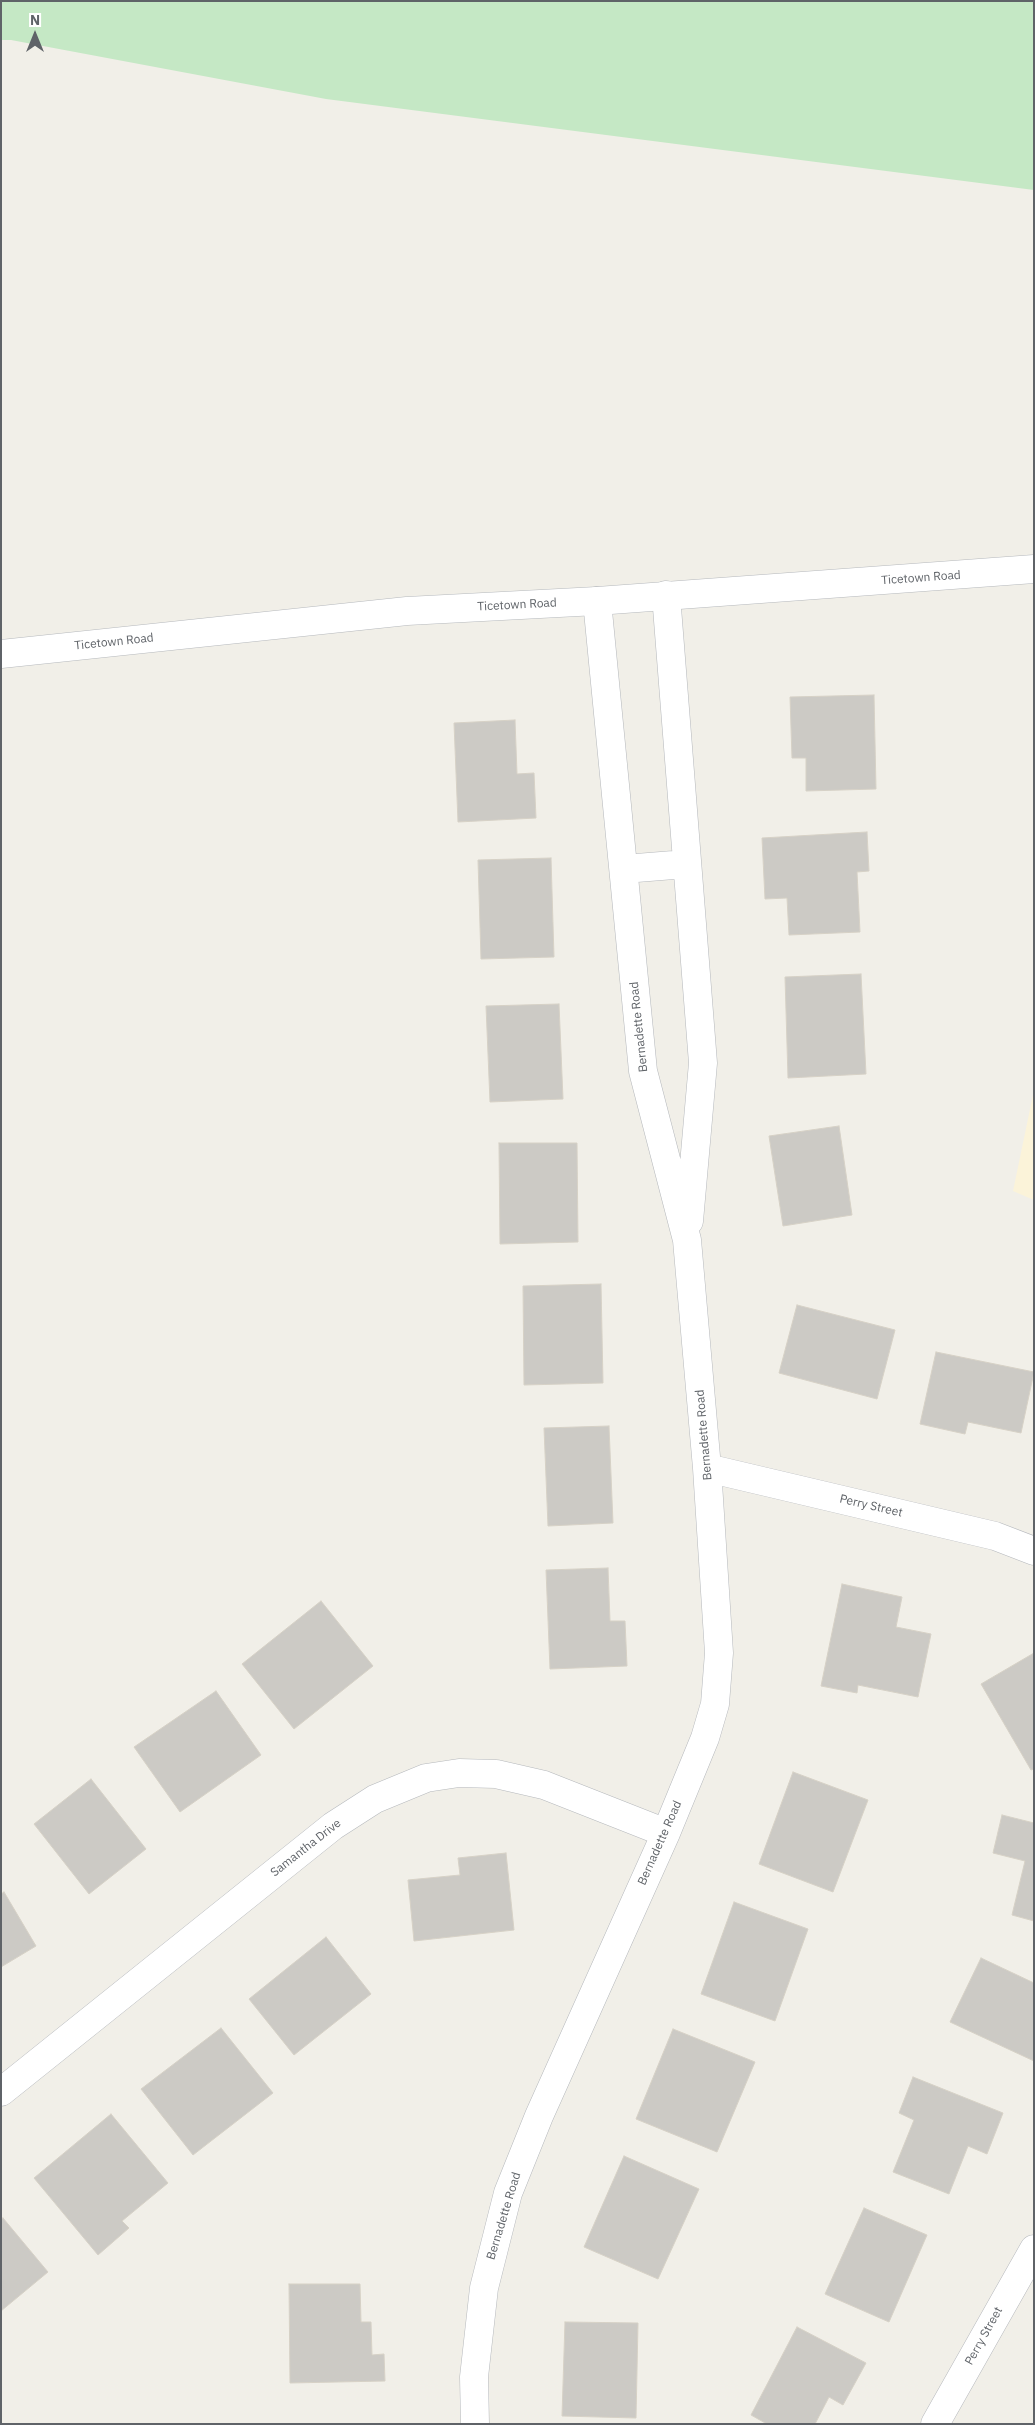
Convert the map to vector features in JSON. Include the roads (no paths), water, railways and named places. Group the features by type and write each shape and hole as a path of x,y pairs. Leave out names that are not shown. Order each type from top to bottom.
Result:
{"street":[{"name":"Ticetown Road","path":"1,654 407,611 597,601 1034,569"},
{"name":"Bernadette Road","path":"666,595 703,1063 687,1240"},
{"name":"Bernadette Road","path":"475,2424 474,2377 484,2288 508,2193 539,2116 666,1832 705,1738 715,1704 719,1653 707,1468 687,1240 643,1071 597,601"},
{"path":"624,869 686,864"},
{"name":"Perry Street","path":"707,1468 995,1536 1034,1551"},
{"name":"Samantha Drive","path":"1,2092 333,1826 375,1799 426,1778 459,1773 496,1774 544,1786 666,1832"},
{"name":"Perry Street","path":"935,2424 1034,2249"}]}
